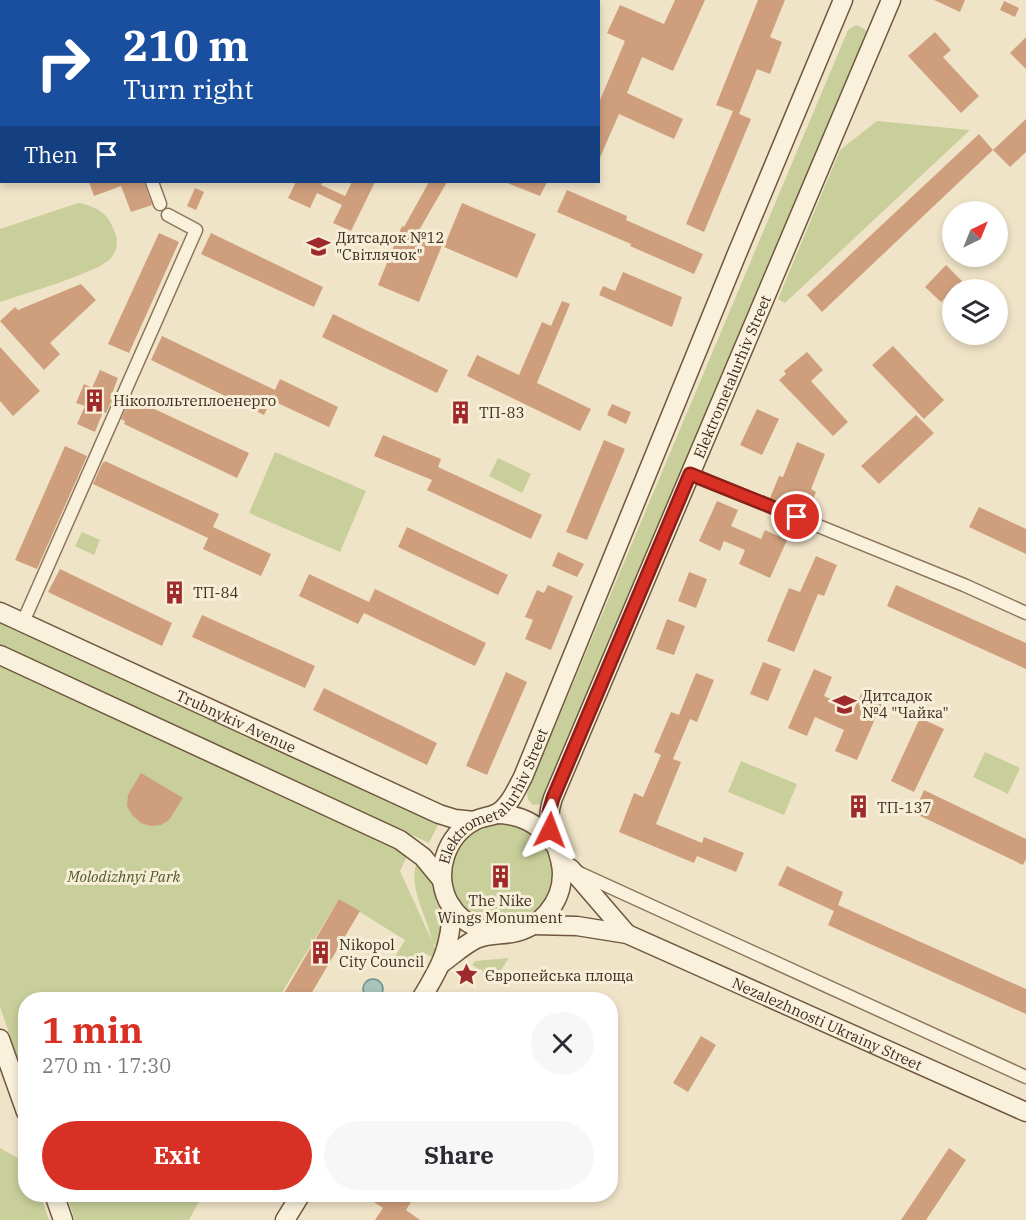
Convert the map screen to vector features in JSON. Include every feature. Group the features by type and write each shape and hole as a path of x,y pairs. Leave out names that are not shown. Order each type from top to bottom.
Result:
{"main road":[{"name":"Elektrometalurhiv Street","path":"425,992 442,963 452,922 452,908 442,880 444,857 449,846 464,827 495,814 509,801 523,777 843,0"},
{"name":"Elektrometalurhiv Street","path":"442,963 476,940 496,933 512,933 533,925 551,909 557,898 566,866 553,843 549,812 553,798 891,0"},
{"name":"Trubnykiv Avenue","path":"0,612 439,814 474,821"},
{"path":"0,655 400,840 423,857 442,880"},
{"path":"495,814 506,814 528,820 546,834 553,843"},
{"path":"566,866 627,934"},
{"path":"452,908 473,927 496,933"},
{"path":"533,925 577,926 627,934"},
{"name":"Nezalezhnosti Ukrainy Street","path":"627,934 1026,1112"},
{"path":"0,1039 18,1090"},
{"path":"57,1202 63,1220"},
{"path":"285,1220 296,1202"}],"street":[{"path":"152,183 160,204"},
{"path":"23,622 196,230 168,215"},
{"path":"690,474 964,585 1026,613"},
{"path":"566,866 1026,1077"}],"green space":[{"path":"856,25 865,29 867,35 543,804 533,805 528,800 527,793 848,30"},
{"path":"877,121 970,130 785,303 778,299 840,150"},
{"path":"78,203 100,211 110,222 117,243 111,258 104,264 77,276 0,302 0,229"},
{"path":"275,452 366,491 340,552 249,513"},
{"path":"498,458 531,474 522,493 489,476"},
{"path":"82,532 100,540 94,555 75,546"},
{"path":"0,619 441,819 429,843 0,645"},
{"name":"Molodizhnyi Park","path":"0,665 409,852 400,871 432,941 414,880 418,859 434,889 441,914 442,937 439,947 433,944 442,963 426,954 392,962 405,940 339,899 282,992 18,992 18,1059 0,1007"},
{"path":"985,752 1020,768 1008,794 973,777"},
{"path":"741,761 797,784 784,815 728,792"},
{"path":"502,824 522,828 538,839 549,855 553,875 549,895 538,911 522,922 502,926 482,922 466,911 455,895 451,875 455,855 466,839 482,828"},
{"path":"509,958 495,979 472,965 475,961"},
{"path":"0,1148 18,1158 18,1202 43,1202 49,1220 0,1220"},
{"path":"69,1202 199,1202 189,1220 75,1220"}],"water":[{"path":"369,979 377,979 383,985 383,992 363,992 363,985"}],"building":[{"path":"675,0 705,0 673,71 642,57 627,93 683,119 674,139 619,114 600,157 600,100 625,41 607,33 620,5 664,24"},
{"path":"758,0 785,0 770,37 782,42 770,74 757,69 739,114 751,119 704,232 686,224 733,111 716,105"},
{"path":"934,0 965,0 960,12"},
{"path":"1004,1 1019,8 1015,17 1000,10"},
{"path":"935,32 951,50 943,57 979,96 961,113 908,56"},
{"path":"1026,37 1026,69 1010,53"},
{"path":"1026,119 1026,152 1010,167 993,150"},
{"path":"979,134 993,150 822,312 807,295"},
{"path":"89,183 144,183 152,205 131,212 121,186 94,196"},
{"path":"296,183 322,183 321,185 345,196 352,183 375,183 351,231 333,223 342,205 317,193 310,208 288,198"},
{"path":"428,183 446,183 418,232 443,243 419,302 378,285 402,226 404,227"},
{"path":"508,183 546,183 540,196"},
{"path":"195,188 204,192 196,210 187,206"},
{"path":"567,190 627,216 626,220 703,254 694,274 557,212"},
{"path":"462,203 536,234 517,278 444,247"},
{"path":"159,233 179,242 129,353 108,344"},
{"path":"211,233 323,287 314,307 201,254"},
{"path":"944,267 948,267 960,279 942,279 941,302 925,287"},
{"path":"623,272 682,297 672,327 599,295 603,286 615,291"},
{"path":"81,284 96,300 50,343 60,354 44,370 0,321 15,307 18,310"},
{"path":"562,301 570,304 537,383 591,409 580,431 467,376 477,355 519,375 542,322 551,326"},
{"path":"333,314 448,370 437,393 322,337"},
{"path":"162,336 275,390 280,379 338,407 329,427 271,400 264,415 151,360"},
{"path":"893,346 944,400 924,419 872,365"},
{"path":"0,347 40,391 13,416 0,401"},
{"path":"807,352 823,370 811,381 848,422 833,436 779,380 786,374 784,371"},
{"name":"Нікопольтеплоенерго","path":"100,370 118,378 110,399 112,400 106,413 103,412 95,432 77,424 85,406 76,403 84,384 92,388"},
{"path":"135,400 249,453 237,478 124,424 125,421 121,419 127,406 131,408"},
{"name":"ТП-83","path":"458,404 470,410 465,419 453,414"},
{"path":"612,404 631,412 626,424 607,415"},
{"path":"757,409 779,419 762,455 740,445"},
{"path":"916,415 934,433 879,484 861,466"},
{"path":"383,435 441,459 438,467 542,515 531,539 427,490 432,480 374,456"},
{"path":"604,440 625,449 587,540 566,532"},
{"path":"797,442 825,454 811,489 816,492 807,513 770,498 779,476 783,477"},
{"path":"65,446 87,456 37,569 15,560"},
{"path":"105,461 219,514 213,527 271,554 261,576 203,549 208,538 93,484"},
{"path":"717,501 738,510 731,526 761,539 765,530 787,540 770,578 739,564 745,550 724,541 720,551 699,541"},
{"path":"979,507 1026,529 1026,554 969,527"},
{"path":"407,527 508,575 498,595 398,547"},
{"path":"558,552 584,564 577,577 552,566"},
{"path":"816,556 837,565 824,596 818,594 794,652 767,641 789,588 800,592"},
{"path":"60,569 172,623 162,646 48,592"},
{"path":"689,572 707,579 696,608 678,601"},
{"path":"309,574 369,602 375,589 486,643 475,666 364,613 358,624 299,596"},
{"name":"ТП-84","path":"173,584 183,589 178,601 168,596"},
{"path":"548,585 573,596 551,650 525,639 533,620 525,617 537,590 544,593"},
{"path":"896,585 1026,643 1026,669 887,606"},
{"path":"202,615 315,666 305,688 192,637"},
{"path":"667,619 685,626 674,655 656,649"},
{"path":"763,662 781,669 768,701 750,694"},
{"path":"814,669 832,677 824,696 854,709 861,694 882,703 857,760 835,751 844,730 815,717 807,736 788,728"},
{"path":"506,672 527,682 487,775 466,766"},
{"path":"696,673 714,680 697,722 690,719 673,759 681,762 656,824 702,843 704,837 744,853 736,872 697,856 694,863 619,832 634,793 643,797 661,755 654,752 671,712 679,715"},
{"path":"324,688 437,743 427,765 313,710"},
{"path":"920,718 944,729 914,792 891,781"},
{"path":"141,773 183,798 169,820 161,825 151,826 141,823 132,815 127,806 128,795"},
{"path":"924,790 1026,839 1026,859 1023,865 914,813"},
{"name":"ТП-137","path":"857,798 867,802 862,815 852,811"},
{"path":"787,866 843,892 838,905 1026,989 1026,1014 828,925 834,911 778,885"},
{"name":"Nikopol City Council","path":"339,899 360,911 312,992 285,992"},
{"path":"701,1036 716,1045 688,1092 673,1083"},
{"path":"949,1148 966,1160 926,1220 901,1220"},
{"path":"374,1202 411,1202 406,1210 420,1220 375,1220 383,1208"}],"place":[{"name":"Дитсадок №12 \"Світлячок\"","path":"318,246"},
{"name":"Нікопольтеплоенерго","path":"95,400"},
{"name":"ТП-83","path":"461,412"},
{"name":"ТП-84","path":"175,592"},
{"name":"Дитсадок №4 \"Чайка\"","path":"844,704"},
{"name":"ТП-137","path":"859,807"},
{"name":"The Nike Wings Monument","path":"500,876"},
{"name":"Nikopol City Council","path":"321,953"},
{"name":"Європейська площа","path":"467,975"}],"route":[{"path":"550,830 550,804 690,474 797,517"}]}
